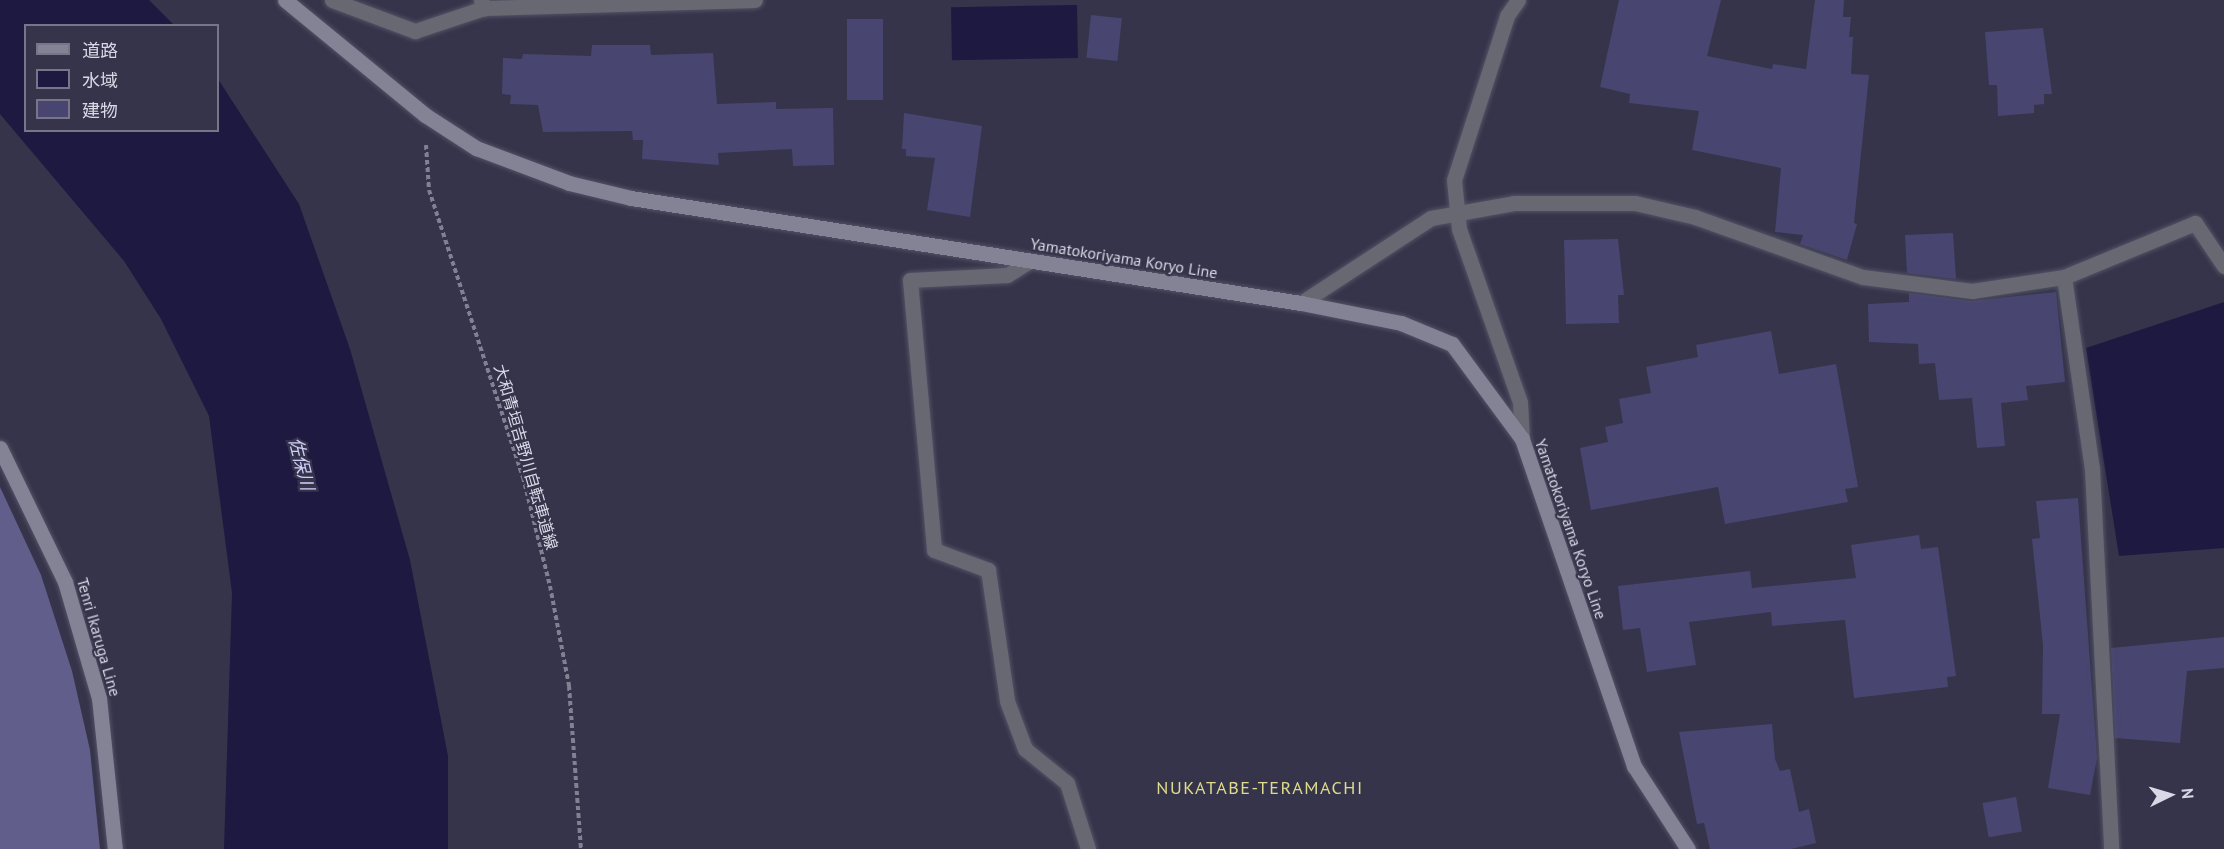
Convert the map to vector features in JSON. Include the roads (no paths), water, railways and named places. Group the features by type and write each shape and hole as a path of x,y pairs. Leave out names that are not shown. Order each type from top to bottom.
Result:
{"main road":[{"name":"Yamatokoriyama Koryo Line","path":"285,0 425,115 476,148 569,183 631,198 1301,303 1401,323 1452,344 1522,439 1634,766 1688,849"},
{"name":"Tenri Ikaruga Line","path":"0,448 65,582 96,688 115,849"}],"street":[{"path":"332,0 415,31 483,4 755,0"},
{"path":"1518,0 1507,15 1454,180 1456,210 1520,402 1522,439"},
{"path":"1301,303 1431,218 1456,210 1515,203 1635,203 1695,217 1863,277 1972,291 2064,278 2195,222 2224,266"},
{"path":"1028,262 1007,275 910,280 934,550 988,570 1007,701 1025,749 1068,783 1088,849"},
{"path":"2064,278 2092,469 2111,849"}],"water":[{"name":"佐保川","path":"0,0 149,0 173,24 24,24 24,132 219,132 219,81 299,204 350,349 410,560 448,756 448,849 224,849 232,593 209,416 161,319 124,261 0,114"},
{"path":"1077,5 1078,58 952,60 951,7"},
{"path":"2224,302 2224,548 2119,556 2086,348"}],"district":[{"name":"NUKATABE-TERAMACHI","path":"1260,788"}]}
